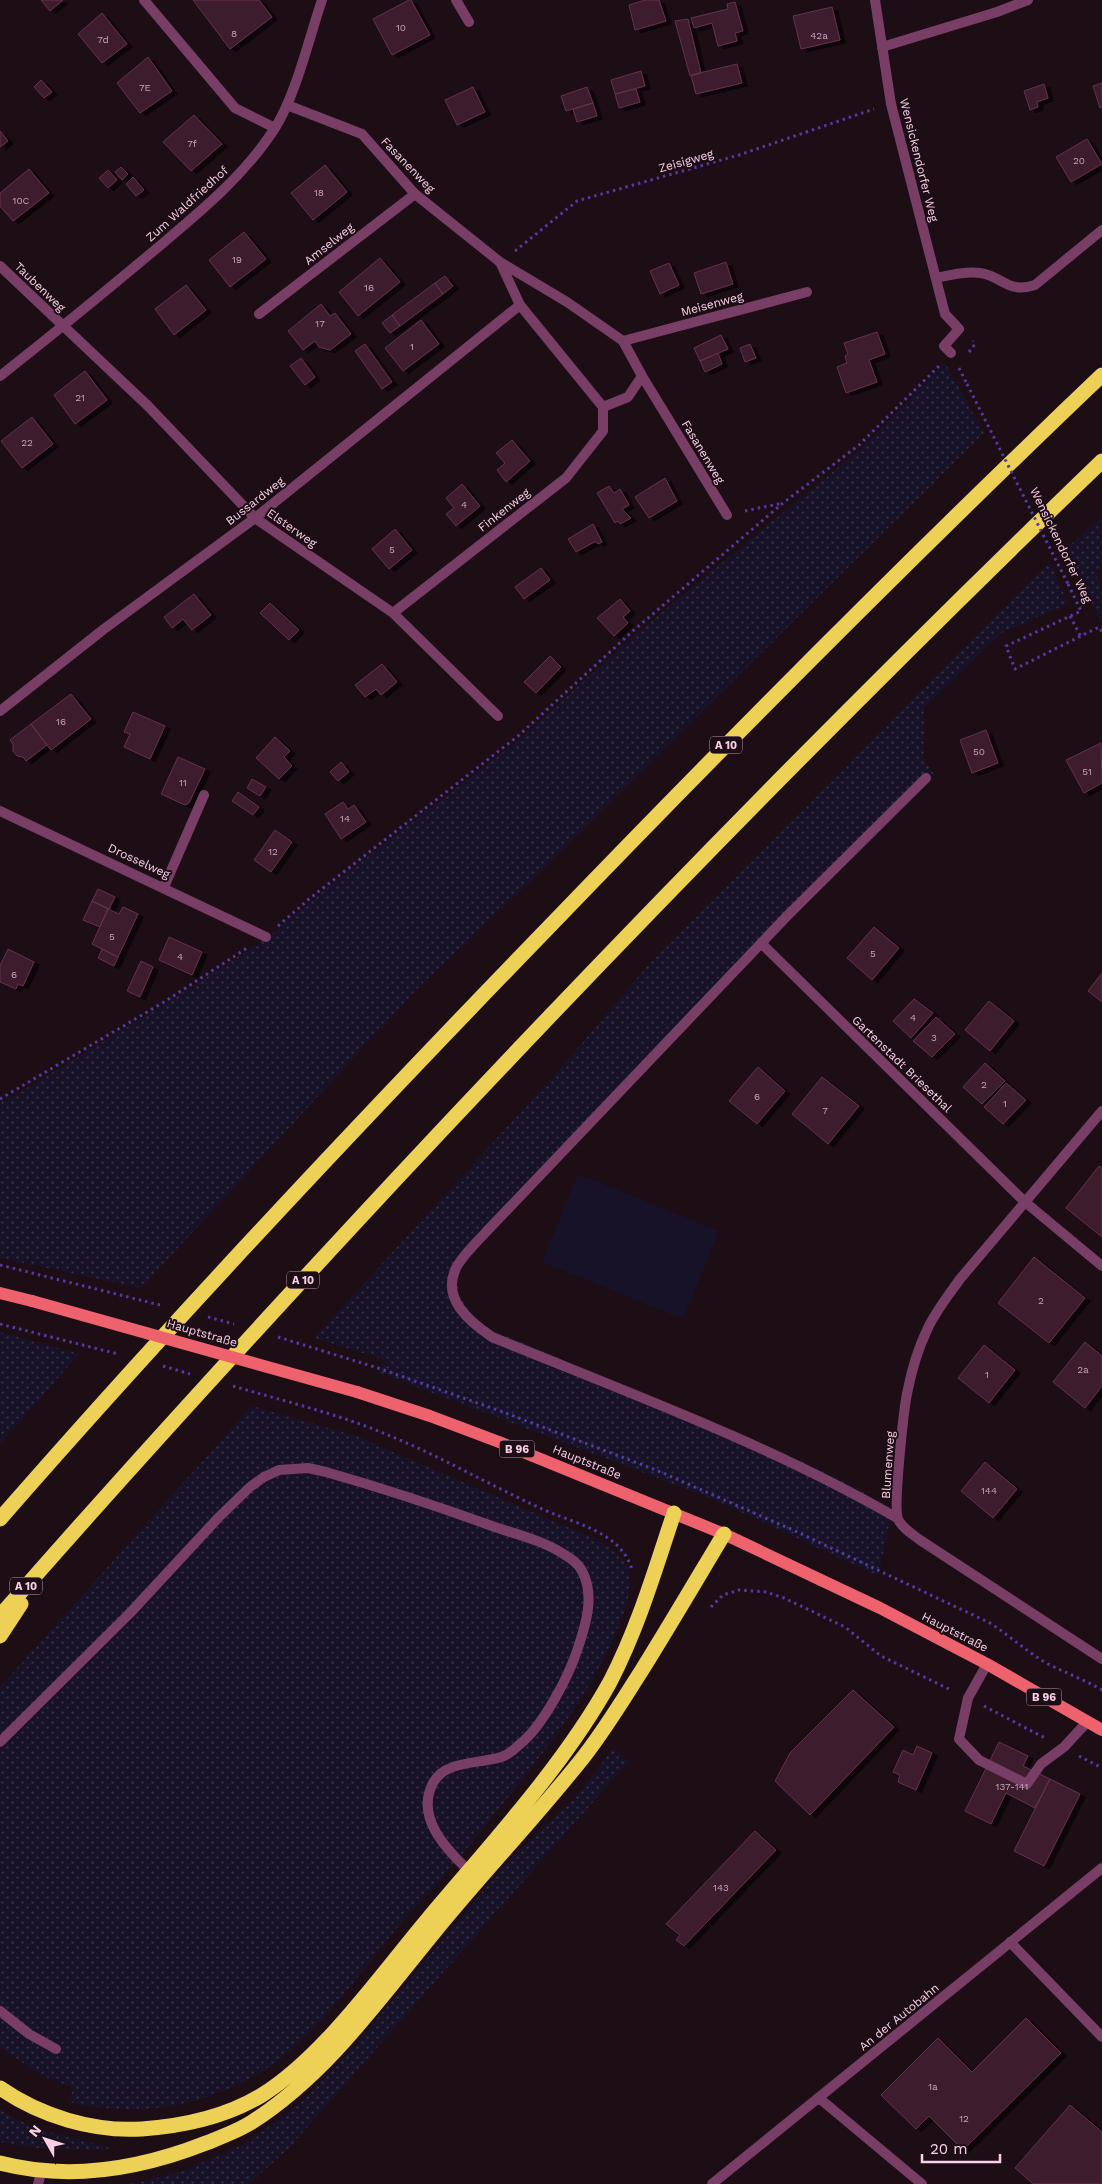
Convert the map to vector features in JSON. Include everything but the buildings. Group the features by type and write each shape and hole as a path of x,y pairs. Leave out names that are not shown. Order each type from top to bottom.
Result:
{"highway":[{"name":"A 10","path":"0,1519 358,1124 695,775 891,580 1102,375"},
{"name":"A 10","path":"0,1616 272,1312 558,1006 802,756 1002,557 1102,461"},
{"path":"0,1510 28,1487"},
{"path":"0,2088 34,2107 66,2119 97,2127 129,2130 165,2128 230,2111 262,2095 296,2069 325,2040 561,1757 609,1683 629,1642 674,1513"},
{"path":"0,2164 40,2177 74,2172 109,2170 176,2155 249,2124 278,2104 313,2075 371,2010 491,1864 586,1753 631,1687 724,1534"},
{"path":"0,1636 51,1557"}],"main road":[{"name":"Hauptstraße","path":"0,1293 357,1392 430,1416 499,1442 724,1534 880,1608 987,1664 1102,1730"}],"street":[{"path":"144,0 235,108 275,128"},
{"name":"Zum Waldfriedhof","path":"0,376 63,327 187,223 244,168 275,128 287,105 322,0"},
{"path":"456,0 469,22"},
{"name":"Wensickendorfer Weg","path":"875,0 891,104 945,314 959,329 944,346 951,354"},
{"path":"882,47 997,12 1028,0"},
{"name":"Fasanenweg","path":"287,105 362,134 415,194 500,262 566,302 623,340 642,376 727,515"},
{"name":"Amselweg","path":"259,314 415,194"},
{"path":"936,278 979,273 994,277 1010,286 1024,289 1035,285 1102,230"},
{"name":"Fasanenweg","path":"500,262 520,305 603,407"},
{"name":"Taubenweg","path":"0,266 63,327"},
{"name":"Meisenweg","path":"623,340 808,292"},
{"name":"Bussardweg","path":"0,711 104,629 255,518 520,305"},
{"name":"Elsterweg","path":"63,327 148,406 255,518 393,613 498,716"},
{"path":"603,407 628,397 642,376"},
{"name":"Finkenweg","path":"393,613 566,478 602,430 603,407"},
{"path":"926,778 760,943 464,1256 456,1267 452,1278 453,1294 458,1308 473,1324 492,1336 751,1443 843,1487 898,1518 907,1530 920,1540 1102,1659"},
{"path":"164,887 204,794"},
{"name":"Drosselweg","path":"0,811 266,936"},
{"name":"Gartenstadt Briesethal","path":"760,943 1025,1202"},
{"name":"Blumenweg","path":"898,1518 898,1489 907,1390 916,1356 926,1331 960,1279 1102,1111"},
{"path":"1025,1202 1102,1266"},
{"path":"0,1742 130,1614 219,1517 250,1487 279,1470 308,1468 326,1472 444,1509 542,1544 561,1552 574,1561 582,1570 586,1583 588,1612 575,1656 567,1678 534,1729 521,1744 503,1756 450,1768 439,1775 430,1791 427,1806 431,1822 448,1850 468,1870"},
{"path":"987,1664 967,1703 959,1739 979,1760 1027,1784 1041,1764 1064,1748 1088,1721"},
{"name":"An der Autobahn","path":"712,2184 1102,1868"},
{"path":"1010,1942 1102,2037"},
{"path":"0,2011 29,2034 56,2049"},
{"path":"819,2098 922,2184"}],"path":[{"name":"Zeisigweg","path":"500,262 577,201 738,155 891,104"},
{"path":"0,1099 164,1002 266,936 309,899 518,736 634,630 783,503 859,445 951,354"},
{"name":"Wensickendorfer Weg","path":"967,384 1081,611 1006,646 1015,669 1099,627 1102,632"},
{"path":"727,515 783,503"},
{"path":"1070,616 1081,637"},
{"path":"0,1265 166,1306"},
{"path":"204,1316 241,1326"},
{"path":"0,1324 122,1355"},
{"path":"277,1337 378,1368 503,1412 656,1470 793,1530 990,1623 1007,1634 1025,1650 1048,1664 1102,1690"},
{"path":"158,1365 194,1375"},
{"path":"230,1385 338,1417 395,1438 540,1509 598,1532 627,1554 632,1570"},
{"path":"711,1607 723,1595 739,1590 766,1592 795,1602 845,1627 881,1656 967,1703 1064,1748 1102,1768"}],"shaded area":[{"path":"945,363 984,433 532,880 419,987 141,1288 0,1258 0,1102 12,1097 165,1004 267,938 311,901 520,739 639,631 864,446"},
{"path":"1102,516 1102,567 1097,577 1102,591 1102,624 1065,550"},
{"path":"1050,562 1068,604 1001,633 924,708 924,761 935,775 791,915 478,1247 462,1268 459,1278 458,1287 464,1303 490,1329 802,1461 893,1509 878,1576 713,1499 377,1372 386,1360 314,1338 560,1069 650,963"},
{"path":"578,1174 719,1231 683,1319 542,1262"},
{"path":"0,1332 79,1354 0,1444"},
{"path":"252,1406 356,1436 597,1540 614,1551 623,1560 629,1571 630,1590 627,1602 610,1646 599,1667 576,1706 550,1744 438,1883 402,1922 335,2005 297,2045 256,2075 211,2096 188,2102 165,2107 118,2109 69,2102 73,2088 41,2075 0,2048 0,1687"},
{"path":"613,1749 629,1761 289,2148 249,2184 128,2184 185,2170 242,2145 287,2114 308,2096 355,2045 508,1861 574,1799"},
{"path":"0,2110 34,2128 118,2150 51,2150 0,2142"}]}
